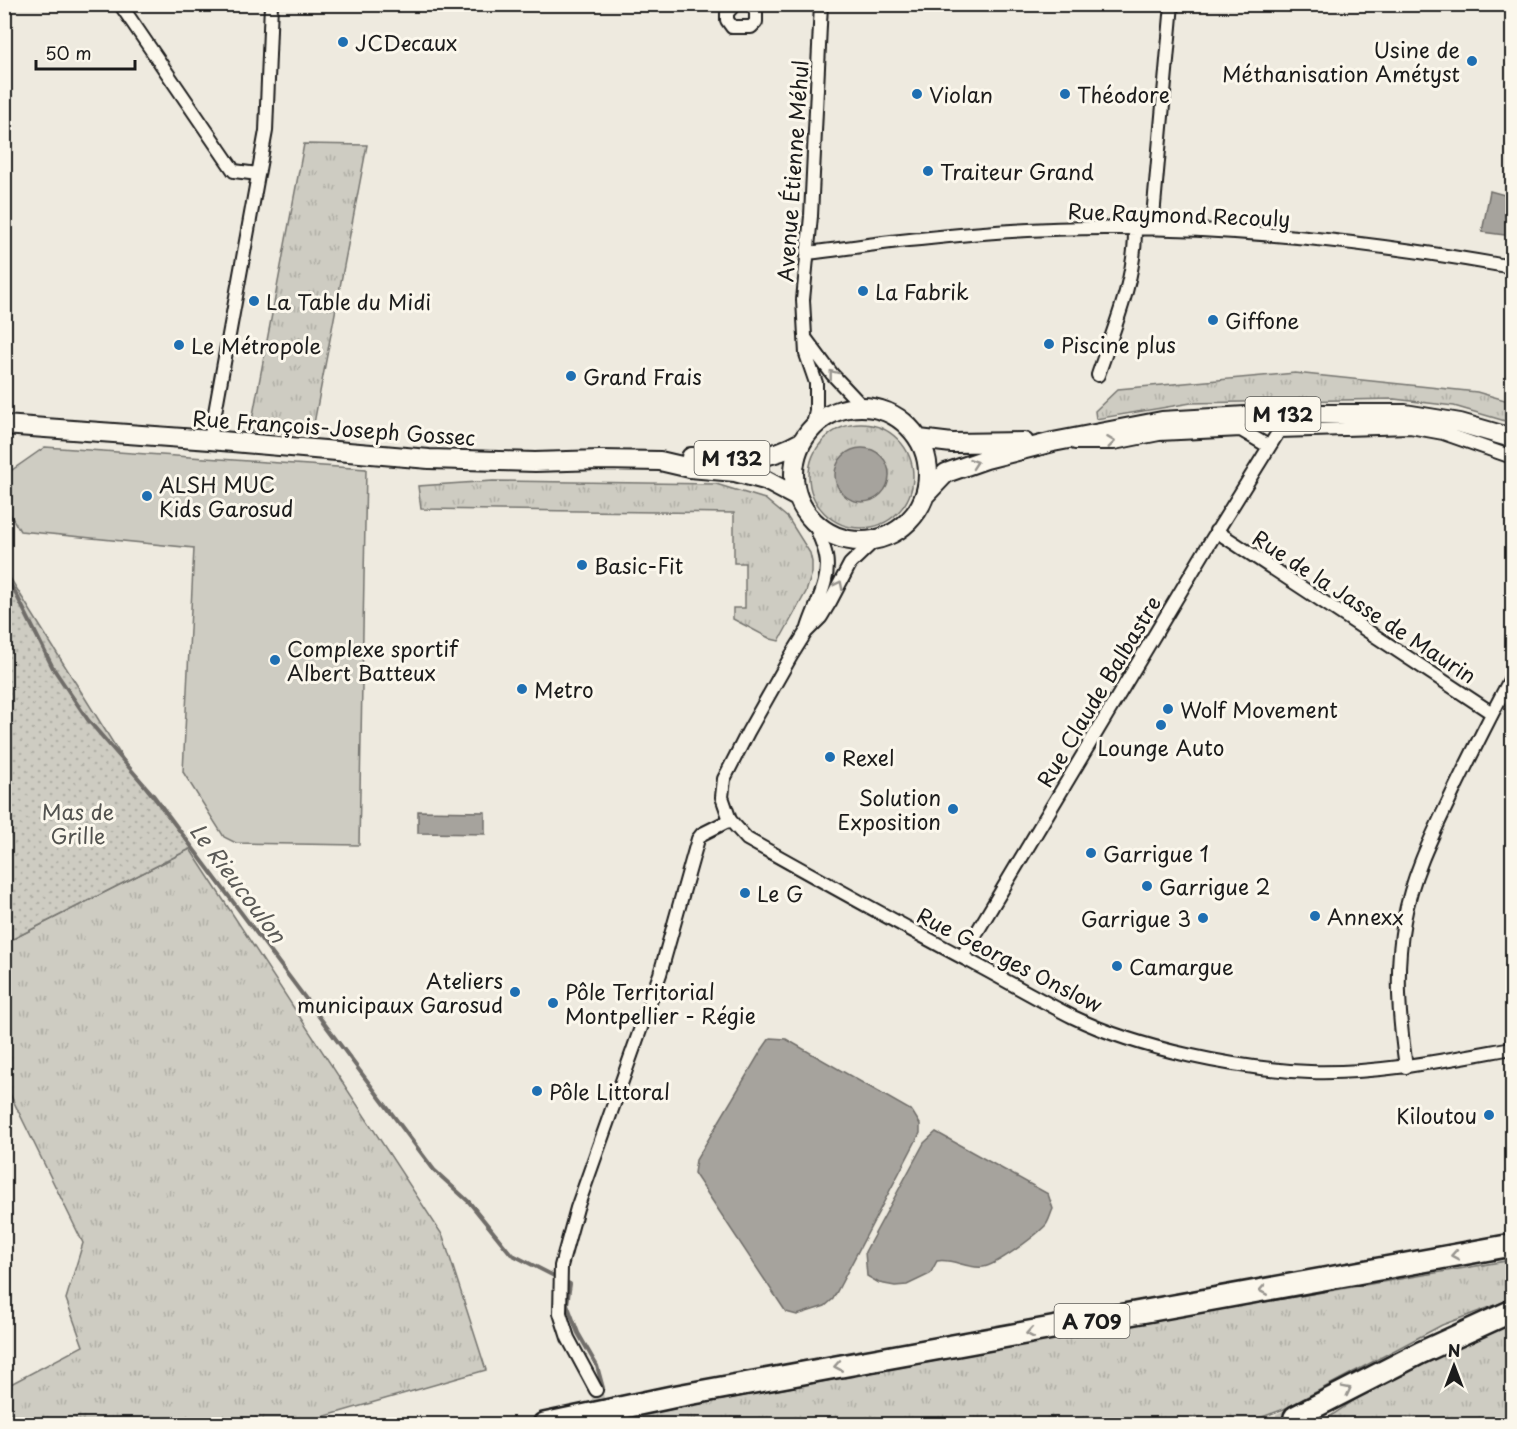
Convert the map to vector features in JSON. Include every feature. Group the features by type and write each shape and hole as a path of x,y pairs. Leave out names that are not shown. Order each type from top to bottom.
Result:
{"highway":[{"name":"A 709","path":"544,1425 672,1397 1512,1245"},
{"path":"1295,1417 1429,1348 1512,1311"}],"main road":[{"path":"863,407 880,409 896,416 909,426 919,439 926,454 929,470 926,494 909,522 893,534 874,541 856,542 839,538 815,524 797,497 794,462 801,441 813,425 832,413 847,408 863,407"},
{"name":"M 132","path":"926,494 946,473 986,459 1053,442 1162,421 1281,414 1371,412 1437,418 1512,438"},
{"name":"Rue François-Joseph Gossec","path":"5,422 429,459 535,462 765,457 786,450 801,441"},
{"name":"M 132","path":"919,439 952,443 1053,442"},
{"name":"Rue François-Joseph Gossec","path":"660,461 690,468 735,472 765,480 797,497"}],"street":[{"path":"120,4 234,171 258,174"},
{"path":"210,440 266,131 271,4"},
{"path":"735,4 727,13 726,20 732,27 751,27 756,22 753,4"},
{"name":"Avenue Étienne Méhul","path":"813,425 816,411 816,383 806,354 802,300 816,130 821,4"},
{"path":"1152,228 1172,4"},
{"path":"1098,375 1135,253 1135,228"},
{"name":"Rue Raymond Recouly","path":"807,253 973,234 1057,229 1152,228 1339,240 1512,267"},
{"path":"806,339 832,374 863,407"},
{"path":"1053,442 1094,444 1181,432 1241,430 1268,446 1279,431 1410,427 1443,432 1512,457"},
{"name":"Rue Claude Balbastre","path":"962,957 1268,446"},
{"path":"807,632 813,610 823,588 827,567 826,555 815,524"},
{"name":"Rue de la Jasse de Maurin","path":"1216,531 1492,713"},
{"path":"596,1390 568,1338 560,1313 560,1282 564,1250 577,1208 660,974 698,839 702,834 730,820 722,797 724,779 748,732 807,632 821,617 850,564 874,541"},
{"path":"1406,1067 1398,981 1404,920 1427,843 1512,676"},
{"name":"Rue Georges Onslow","path":"730,820 747,839 881,915 1075,1017 1129,1038 1187,1055 1278,1070 1301,1071 1406,1067 1512,1048"}],"green space":[{"path":"304,144 367,145 312,434 250,431"},
{"path":"1295,373 1477,392 1512,402 1512,423 1454,406 1394,399 1191,403 1096,419 1095,411 1118,389"},
{"path":"861,424 881,428 898,439 909,456 913,476 909,496 898,513 881,524 861,528 841,524 824,513 813,496 809,476 813,456 824,439 841,428"},
{"name":"Complexe sportif Albert Batteux","path":"45,447 366,469 359,845 236,843 224,837 183,772 194,548 20,531 5,506 5,475"},
{"path":"493,481 716,484 765,499 788,518 810,553 812,573 806,592 779,641 733,619 733,608 745,608 745,563 734,563 734,513 421,509 418,486"},
{"name":"Mas de Grille","path":"5,570 125,762 192,848 5,943"},
{"path":"190,849 443,1236 486,1370 298,1424 5,1424 5,1387 83,1346 66,1299 83,1243 5,1084 5,943"},
{"path":"1512,1260 1512,1299 1442,1325 1284,1409 1243,1424 641,1424 640,1415 1170,1318"},
{"path":"1512,1321 1512,1424 1319,1424 1386,1379"}],"shaded area":[{"path":"1490,191 1512,197 1512,236 1482,232"},
{"path":"857,448 867,448 877,452 885,460 889,475 885,490 877,498 867,502 857,502 847,498 839,490 835,480 835,470 839,460 847,452"},
{"path":"418,811 485,812 485,834 418,833"},
{"path":"770,1038 786,1039 912,1111 920,1124 920,1133 833,1299 825,1306 797,1315 786,1312 694,1173 696,1160"},
{"path":"936,1132 1048,1194 1053,1209 1048,1222 1040,1231 1015,1250 989,1265 977,1267 943,1260 937,1261 930,1274 907,1285 895,1286 879,1283 867,1276 865,1252 924,1143"}],"waterway":[{"name":"Le Rieucoulon","path":"4,575 15,592 53,668 88,720 153,795 434,1170 469,1202 511,1254 558,1278"},
{"name":"Le Rieucoulon","path":"564,1281 570,1284 567,1304 578,1333 597,1366 603,1388"}],"tunnel":[{"path":"596,1390 604,1424"},
{"path":"1280,1424 1295,1417"}],"place":[{"name":"JCDecaux","path":"343,42"},
{"name":"Usine de Méthanisation Amétyst","path":"1472,61"},
{"name":"Violan","path":"917,94"},
{"name":"Théodore","path":"1065,94"},
{"name":"Traiteur Grand","path":"928,171"},
{"name":"La Fabrik","path":"863,291"},
{"name":"La Table du Midi","path":"254,301"},
{"name":"Giffone","path":"1213,320"},
{"name":"Piscine plus","path":"1049,344"},
{"name":"Le Métropole","path":"179,345"},
{"name":"Grand Frais","path":"571,376"},
{"name":"ALSH MUC Kids Garosud","path":"147,496"},
{"name":"Basic-Fit","path":"582,565"},
{"name":"Complexe sportif Albert Batteux","path":"275,660"},
{"name":"Metro","path":"522,689"},
{"name":"Wolf Movement","path":"1168,709"},
{"name":"Lounge Auto","path":"1161,725"},
{"name":"Rexel","path":"830,757"},
{"name":"Solution Exposition","path":"953,809"},
{"name":"Garrigue 1","path":"1091,853"},
{"name":"Garrigue 2","path":"1147,886"},
{"name":"Le G","path":"745,893"},
{"name":"Annexx","path":"1315,916"},
{"name":"Garrigue 3","path":"1203,918"},
{"name":"Camargue","path":"1117,966"},
{"name":"Ateliers municipaux Garosud","path":"515,992"},
{"name":"Pôle Territorial Montpellier - Régie","path":"553,1003"},
{"name":"Pôle Littoral","path":"537,1091"},
{"name":"Kiloutou","path":"1489,1115"}]}
